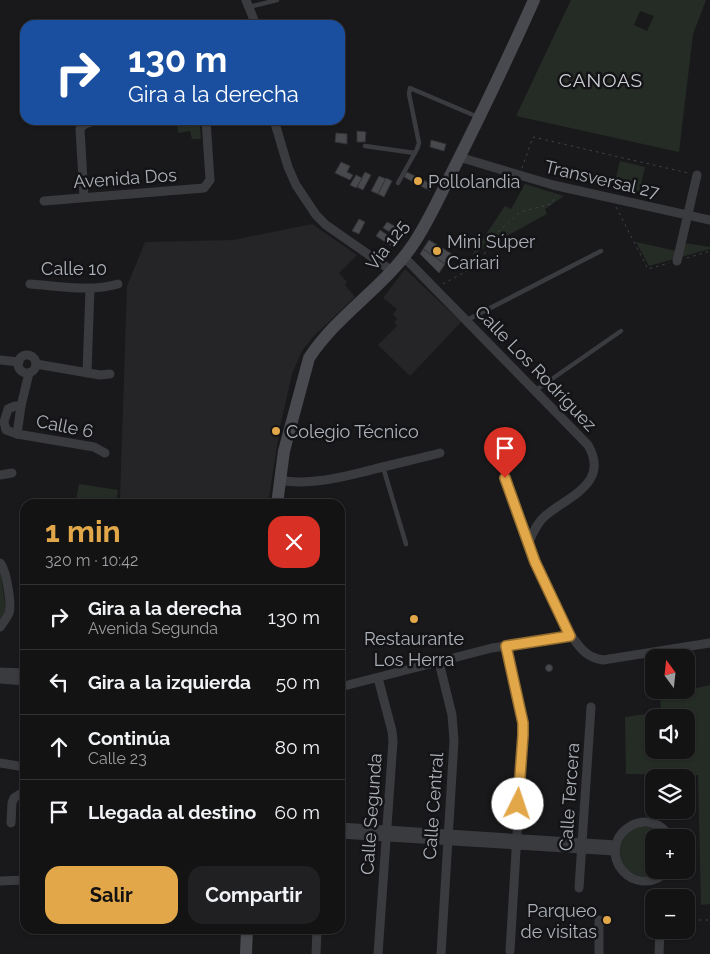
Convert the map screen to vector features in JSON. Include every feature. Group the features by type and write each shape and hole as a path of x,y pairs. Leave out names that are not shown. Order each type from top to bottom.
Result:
{"main road":[{"name":"Vía 125","path":"277,499 284,451 309,358 337,324 392,271 414,244 479,117 534,0"},
{"path":"246,954 247,934"}],"street":[{"path":"248,4 254,20"},
{"path":"84,125 79,133 84,197"},
{"name":"Avenida Dos","path":"44,201 201,189 207,186 210,180 206,125"},
{"path":"275,125 288,167 296,185 316,215 326,225 392,271"},
{"name":"Transversal 27","path":"459,157 560,187 710,220"},
{"path":"677,261 697,175"},
{"name":"Calle Los Rodríguez","path":"404,257 536,390 588,445 594,454 596,464 592,477 581,490 544,516 535,527 529,542"},
{"name":"Calle 10","path":"30,284 90,288 118,284"},
{"path":"87,372 90,288"},
{"path":"18,362 23,357 28,356 33,358 36,364"},
{"path":"0,360 18,362"},
{"path":"18,362 21,371 29,373"},
{"path":"36,364 100,375 110,374"},
{"path":"21,406 8,409 4,422 6,430 17,434 29,373 36,364"},
{"name":"Calle 6","path":"17,434 94,447 105,452"},
{"path":"279,480 290,482 324,480 440,453"},
{"path":"0,475 12,473"},
{"path":"529,542 535,562 570,636 587,654 603,660 710,643"},
{"path":"0,563 4,566 6,574 9,612 0,627"},
{"path":"345,687 506,646 570,636"},
{"path":"506,646 523,729 510,951"},
{"name":"Calle Central","path":"439,662 454,727 441,954"},
{"path":"0,672 20,674"},
{"name":"Calle Segunda","path":"378,678 392,731 378,954"},
{"path":"0,679 20,681"},
{"name":"Calle Tercera","path":"579,888 591,707"},
{"path":"0,763 20,766"},
{"path":"11,823 12,803 14,798 20,794"},
{"path":"655,879 643,881 625,874 619,866 616,848 620,836 627,828 640,822 650,822 660,825 665,829"},
{"path":"345,828 448,838 616,848"},
{"path":"345,834 386,833"},
{"path":"0,881 20,880"},
{"path":"599,920 599,954"},
{"path":"316,954 318,934"},
{"path":"659,954 660,939"}],"lane":[{"path":"248,4 277,0"},
{"path":"398,183 419,143 409,94 410,88 479,117"},
{"path":"366,146 415,153"},
{"path":"467,320 601,251"},
{"path":"536,390 621,332"},
{"path":"499,462 529,542"},
{"path":"383,467 406,544"}],"path":[{"path":"519,175 533,137 697,175"},
{"path":"435,288 474,267 482,258 497,233 520,212 551,204 560,187"},
{"path":"612,198 648,269 710,251"},
{"path":"270,430 276,431"},
{"path":"695,920 710,920"}],"shaded area":[{"path":"571,0 706,0 693,34 679,152 516,116","holes":["640,11 654,16 647,31 634,25"]},
{"path":"177,125 199,125 201,139 192,139 190,131 178,133"},
{"path":"620,161 645,167 639,192 614,186"},
{"path":"525,184 564,196 545,209 547,214 472,255 505,206 511,209"},
{"path":"312,224 357,255 339,273 347,282 345,285 355,297 314,336 302,351 292,374 280,427 269,499 120,498 127,286 145,242 233,240"},
{"path":"636,242 676,251 678,242 710,247 710,249 649,266"},
{"path":"405,269 461,322 410,376 378,345 397,326 394,322 397,319 393,314 397,309 383,298"},
{"path":"79,484 118,490 117,499 76,499"},
{"path":"0,568 6,610 0,620"},
{"path":"710,685 710,904 701,905 698,775 695,775 695,769 645,769 645,774 626,774 625,717 645,714 645,759 695,759 695,709 661,709 660,699 695,699 695,688"},
{"path":"640,826 658,829 645,829 645,876 632,873 620,859 618,850 620,841 631,830"}],"building":[{"path":"357,131 366,132 365,142 357,142"},
{"path":"336,133 347,134 347,144 335,142"},
{"path":"431,140 446,144 444,151 430,147"},
{"path":"341,162 350,166 347,172 353,175 350,180 335,173"},
{"path":"365,172 371,175 363,190 357,187"},
{"name":"Pollolandia","path":"407,172 433,185 430,191 404,177"},
{"path":"356,175 362,178 356,188 350,185"},
{"path":"379,176 386,179 378,194 371,191"},
{"path":"386,178 392,181 384,197 378,194"},
{"path":"359,219 365,222 359,234 352,231"},
{"path":"387,222 406,232 402,239 383,228"},
{"path":"380,230 396,241 393,247 376,236"},
{"name":"Mini Súper Cariari","path":"429,240 452,254 445,264 423,249"},
{"path":"423,249 445,264 439,273 420,254"},
{"path":"549,664 553,668 549,672 545,668"}],"place":[{"name":"Pollolandia","path":"418,181"},
{"name":"Mini Súper Cariari","path":"437,251"},
{"name":"Colegio Técnico","path":"276,431"},
{"name":"Restaurante Los Herra","path":"414,619"},
{"name":"Parqueo de visitas","path":"607,920"}],"district":[{"name":"CANOAS","path":"601,80"}],"route":[{"path":"505,478 535,562 570,636 506,646 523,723 518,804"}]}
